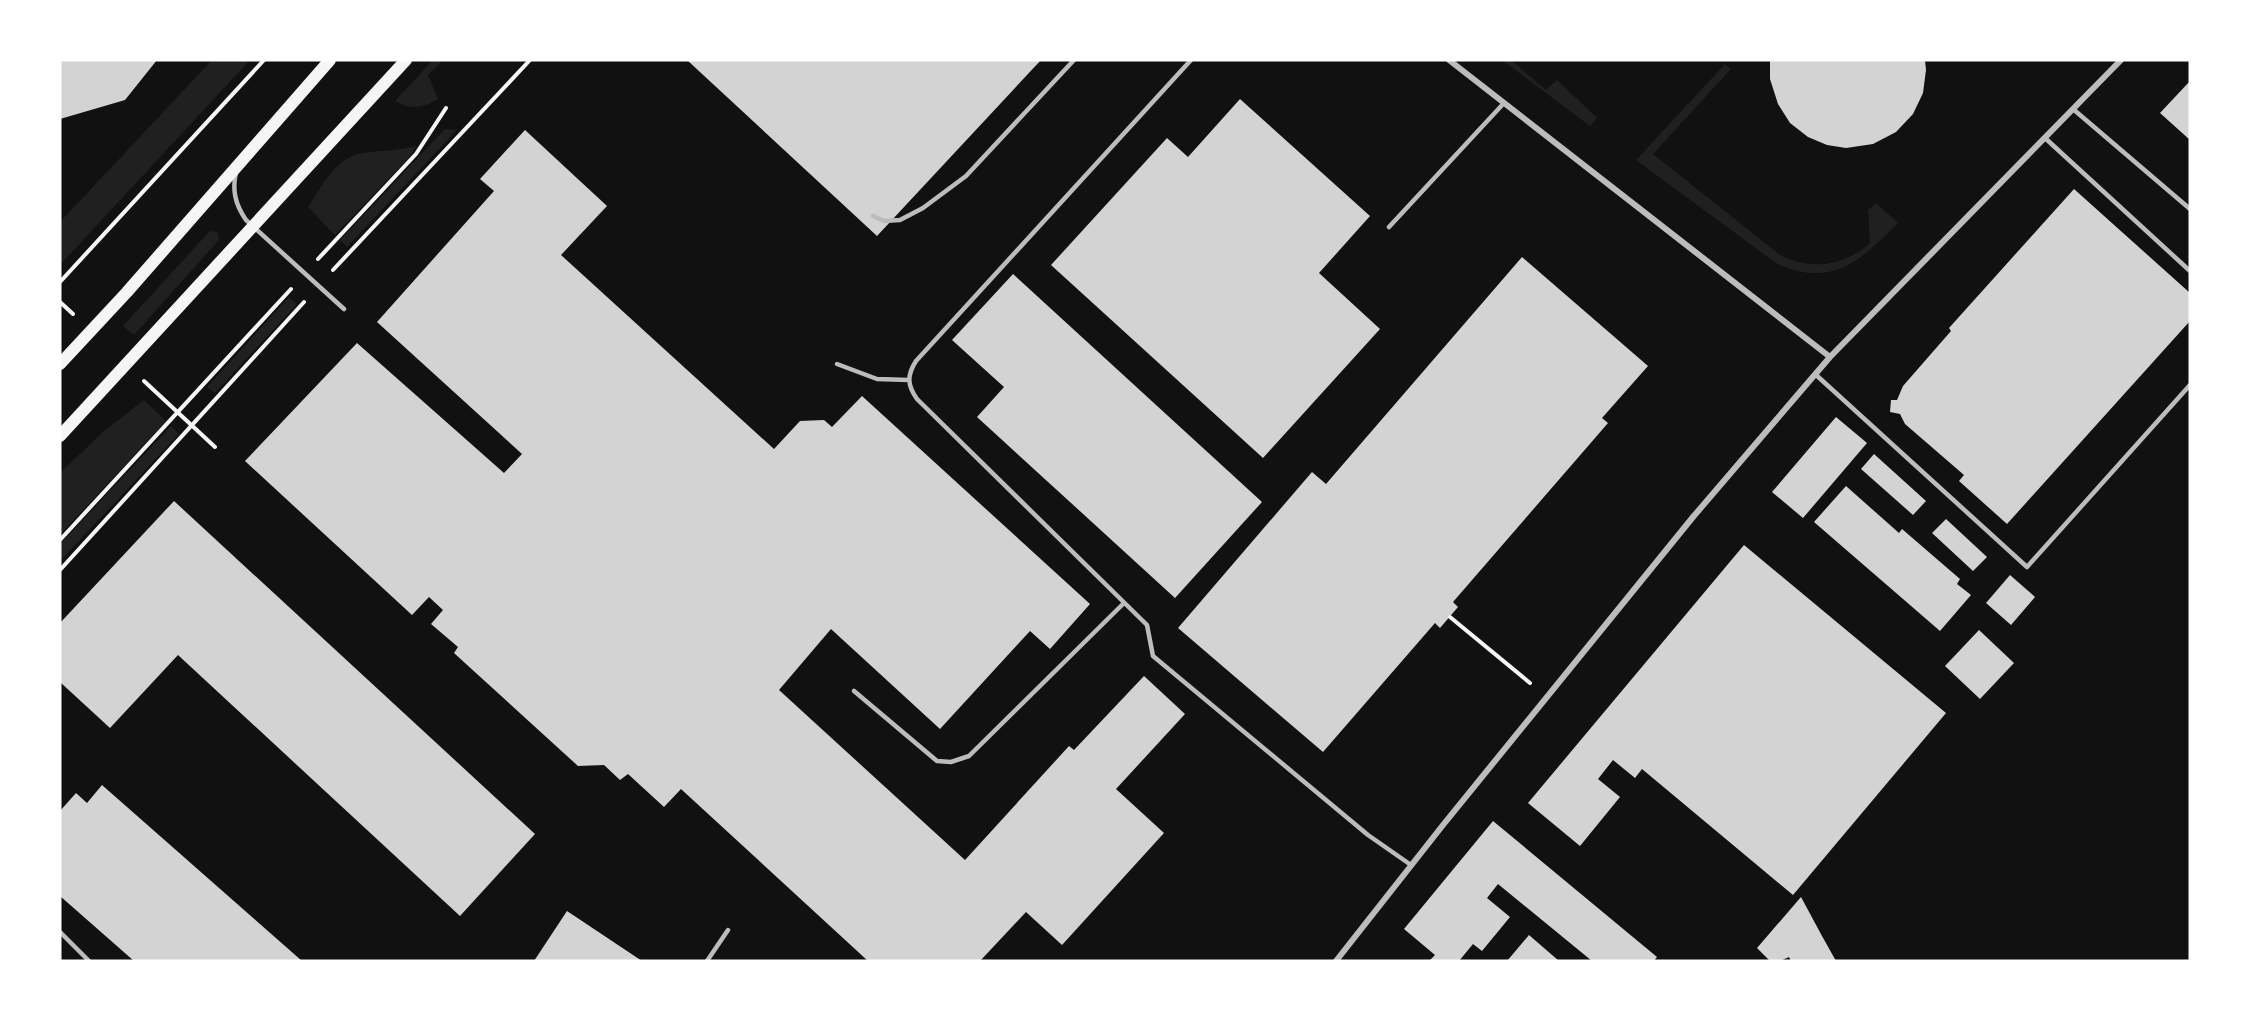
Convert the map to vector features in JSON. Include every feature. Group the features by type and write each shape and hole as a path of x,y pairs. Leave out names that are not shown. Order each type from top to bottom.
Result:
{"main road":[{"path":"60,364 127,292 330,60"},
{"path":"60,435 406,60"}],"street":[{"path":"1449,60 1830,357"},
{"path":"1336,961 1546,697 1693,517 1815,374 2121,60"}],"lane":[{"path":"873,216 884,221 900,220 923,208 966,176 1074,60"},
{"path":"1191,60 916,361 910,370 911,390 917,399 1147,625 1154,656 1368,835 1411,865"},
{"path":"1389,227 1504,103"},
{"path":"2073,109 2190,209"},
{"path":"2044,138 2190,271"},
{"path":"242,161 236,173 234,185 239,210 253,226 344,309"},
{"path":"837,364 878,379 909,380"},
{"path":"1815,374 2027,567 2190,385"},
{"path":"854,691 937,761 951,762 969,756 1124,603"},
{"path":"707,961 728,930"},
{"path":"60,932 89,961"}],"path":[{"path":"60,282 264,60"},
{"path":"60,570 318,286 530,60"},
{"path":"60,540 416,154 446,108"},
{"path":"60,302 76,317"},
{"path":"145,382 215,447"},
{"path":"1449,617 1546,697"}],"shaded area":[{"path":"212,60 250,60 60,265 60,222"},
{"path":"433,60 443,60 428,75 438,99 417,107 406,106 395,101"},
{"path":"1502,60 1511,60 1546,90 1557,80 1597,118 1590,126"},
{"path":"1725,64 1731,69 1653,154 1780,255 1804,263 1827,264 1839,261 1860,251 1870,243 1868,210 1876,203 1898,223 1871,249 1844,267 1829,272 1813,273 1776,263 1636,160"},
{"path":"445,129 457,130 347,247 340,240"},
{"path":"416,146 412,154 335,235 308,207 324,181 345,160 364,153"},
{"path":"217,232 218,241 134,335 123,326 208,233"},
{"path":"289,297 297,304 215,393 207,387"},
{"path":"144,400 166,421 60,535 60,473 103,432"},
{"path":"171,426 179,434 60,561 60,544"}],"building":[{"path":"60,60 157,60 125,100 60,119"},
{"path":"687,60 1041,60 877,236"},
{"path":"1770,60 1925,60 1923,93 1913,114 1896,132 1873,144 1846,148 1827,145 1808,137 1790,123 1778,104 1770,79"},
{"path":"2190,81 2190,140 2160,113"},
{"path":"1240,99 1370,216 1319,273 1380,329 1263,458 1051,265 1167,138 1188,157"},
{"path":"525,130 607,206 561,255 774,449 800,421 824,420 832,427 862,396 1090,604 1050,649 1030,631 940,729 831,629 779,690 965,860 1069,746 1074,750 1144,676 1185,714 1116,789 1164,833 1062,945 1026,912 980,961 868,961 681,789 664,807 628,774 620,780 604,765 578,766 454,653 458,647 431,624 443,610 429,597 412,615 245,461 357,343 504,473 522,454 377,322 494,191 480,179"},
{"path":"2074,189 2190,293 2190,321 2007,524 1959,481 1964,475 1905,424 1900,414 1890,412 1891,400 1897,400 1903,386 1951,331 1949,328"},
{"path":"1522,257 1648,366 1602,418 1608,423 1453,602 1458,607 1440,628 1435,623 1323,752 1178,628 1312,472 1326,484"},
{"path":"1013,274 1262,502 1175,598 977,417 1004,387 952,340"},
{"path":"1836,417 1867,443 1803,518 1772,492"},
{"path":"1874,454 1926,501 1913,515 1861,469"},
{"path":"1846,486 1899,533 1902,529 1960,579 1957,584 1971,595 1940,631 1814,522"},
{"path":"174,501 535,834 460,916 178,655 110,728 60,682 60,623"},
{"path":"1946,519 1987,557 1973,571 1932,533"},
{"path":"1744,545 1946,713 1793,895 1642,769 1635,778 1613,760 1598,779 1620,797 1580,846 1528,803"},
{"path":"2010,575 2035,597 2011,625 1986,603"},
{"path":"1979,630 2014,663 1980,699 1945,666"},
{"path":"102,785 302,961 134,961 60,896 60,811 76,793 87,803"},
{"path":"1493,821 1657,957 1654,961 1592,961 1498,884 1487,898 1510,917 1482,951 1473,944 1459,961 1429,961 1435,955 1404,929"},
{"path":"1801,897 1836,961 1791,961 1789,957 1780,961 1770,961 1757,948"},
{"path":"567,911 642,961 534,961"},
{"path":"1529,935 1559,961 1507,961"}]}
